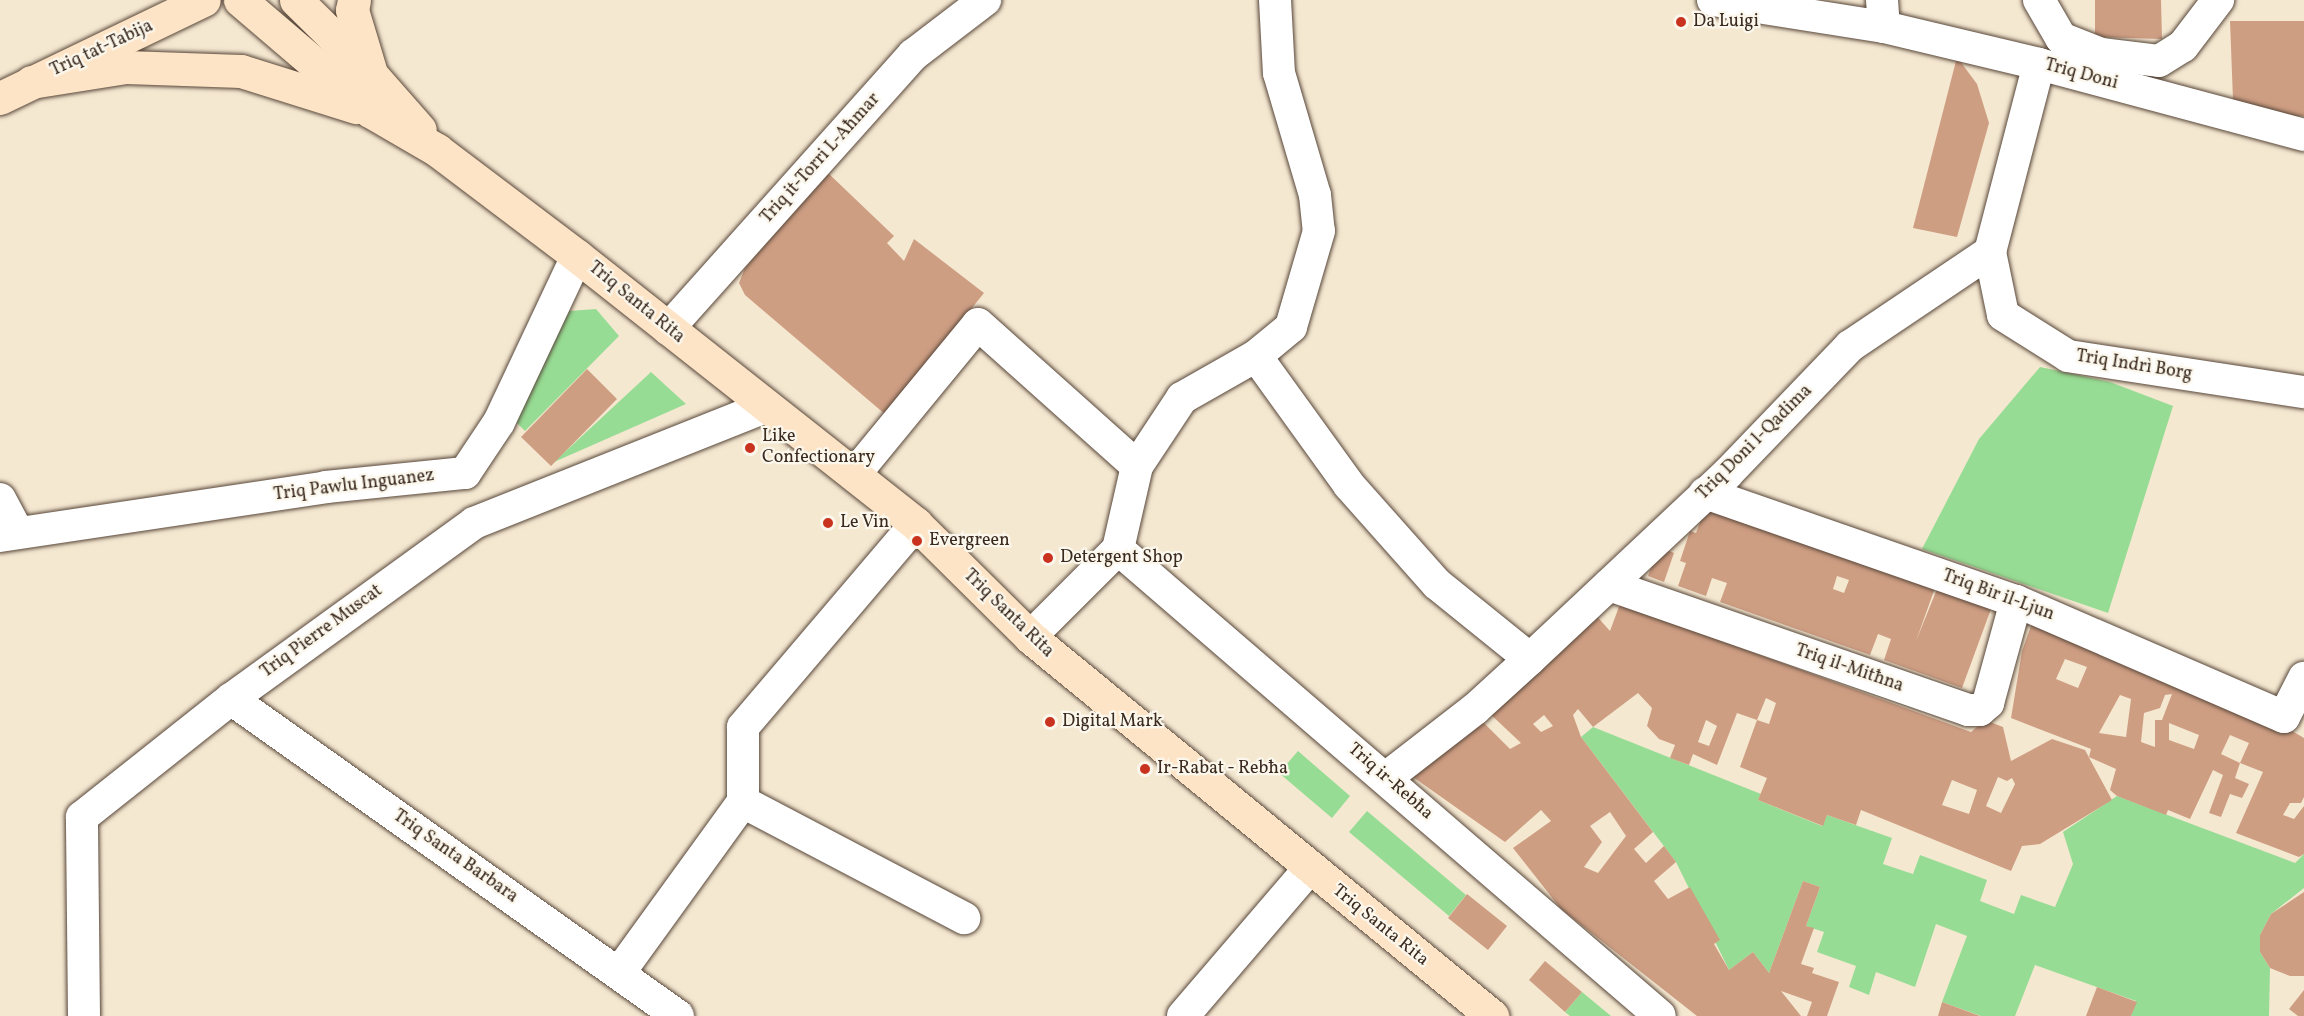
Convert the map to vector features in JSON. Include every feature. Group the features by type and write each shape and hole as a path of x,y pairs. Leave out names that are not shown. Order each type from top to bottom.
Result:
{"street":[{"name":"Triq tat-Tabija","path":"0,98 204,0"},
{"name":"Triq Santa Rita","path":"240,0 370,111 436,150 577,255 916,524 1030,637 1309,869 1492,1016"},
{"name":"Triq Santa Rita","path":"296,0 371,74 436,150"},
{"path":"354,0 352,10 371,74"},
{"name":"Triq it-Torri L-Aħmar","path":"668,329 913,55 985,0"},
{"path":"1030,637 1118,549 1137,466 1182,398 1256,356 1291,327 1319,231 1315,195 1279,73 1275,0"},
{"name":"Triq Doni","path":"1713,0 1883,14 2039,64 2304,135"},
{"path":"2039,0 2061,38 2101,54 2159,61 2183,46 2218,0"},
{"path":"1990,252 2039,64"},
{"path":"31,82 126,67 241,71 370,111"},
{"name":"Triq Indrì Borg","path":"1990,252 2002,315 2068,356 2304,392"},
{"name":"Triq Doni l-Qadima","path":"1386,778 1475,709 1530,659 1705,493 1851,346 1990,252"},
{"path":"474,523 465,472 499,422 577,255"},
{"path":"854,475 978,324 1137,466"},
{"path":"1256,356 1349,485 1437,584 1530,659"},
{"name":"Triq Pierre Muscat","path":"84,1016 82,817 231,699 474,523 766,407"},
{"name":"Triq Pawlu Inguanez","path":"9,534 326,487 465,472"},
{"name":"Triq Bir il-Ljun","path":"1705,493 2016,601 2284,717 2304,678"},
{"path":"0,500 9,534"},
{"path":"619,973 743,802 743,727 916,524"},
{"name":"Triq ir-Rebħa","path":"1118,549 1659,1016"},
{"name":"Triq il-Mitħna","path":"1609,585 1968,710 1980,710 1988,703 2016,601"},
{"name":"Triq Santa Barbara","path":"231,699 678,1016"},
{"path":"743,802 964,918"},
{"path":"1183,1016 1309,869"}],"green space":[{"path":"596,309 619,336 525,431 516,422 569,311"},
{"path":"2040,367 2110,382 2173,406 2108,613 1922,549 1979,439"},
{"path":"651,372 686,404 554,462"},
{"path":"1593,727 1761,794 1758,800 1822,826 1827,815 1892,838 1883,864 1913,874 1920,855 1987,880 1980,901 2014,914 2021,895 2055,907 2073,864 2063,832 2117,796 2295,863 2304,854 2304,888 2271,914 2260,935 2260,952 2270,968 2269,1016 2131,1016 2136,1001 2035,965 2015,1016 1981,1016 1942,1002 1967,936 1936,924 1915,987 1876,972 1869,995 1849,987 1856,966 1817,952 1824,932 1806,926 1820,887 1803,881 1769,973 1753,952 1729,970 1676,862 1581,737"},
{"path":"1298,751 1350,796 1332,818 1279,773"},
{"path":"1367,811 1466,895 1449,916 1349,832"},
{"path":"1582,992 1611,1016 1570,1016 1565,1012"}],"building":[{"path":"2095,0 2161,0 2162,39 2095,37"},
{"path":"2230,21 2304,21 2304,116 2284,117 2233,100"},
{"path":"1957,57 1977,84 1989,123 1957,237 1913,228"},
{"path":"828,173 894,236 887,243 904,261 914,239 984,293 886,415 745,295 739,283 745,268"},
{"path":"587,369 617,399 551,466 521,437"},
{"path":"1706,506 1935,588 1916,641 1937,589 1991,609 1962,688 1884,660 1891,639 1878,634 1870,655 1720,602 1727,583 1712,578 1706,596 1678,586 1686,563 1680,561 1690,531 1696,533","holes":["1837,576 1849,580 1844,593 1833,589"]},
{"path":"1662,548 1674,553 1664,582 1648,576 1656,553"},
{"path":"1620,604 1971,732 1985,720 2003,727 2011,761 2052,739 2085,750 2112,800 2040,844 2022,846 2011,871 1861,810 1856,825 1827,815 1823,826 1758,800 1767,778 1740,767 1757,720 1737,713 1717,765 1693,754 1689,765 1670,758 1675,745 1659,739 1647,726 1652,708 1638,693 1593,727 1578,709 1573,715 1581,737 1653,832 1634,849 1646,863 1664,846 1676,862 1654,881 1668,899 1690,887 1720,940 1714,944 1729,970 1753,952 1769,973 1803,881 1820,887 1806,926 1814,928 1801,964 1814,968 1812,973 1839,982 1827,1016 1807,1016 1812,1002 1781,991 1801,1016 1697,1016 1561,909 1513,848 1551,821 1541,810 1505,842 1413,777 1479,718 1510,749 1521,743 1487,711 1593,612 1610,631","holes":["1766,698 1776,703 1769,724 1757,720","1544,715 1553,726 1541,732 1533,724","1706,720 1717,726 1709,746 1698,742","1998,777 2007,781 2012,778 2015,784 2001,813 1986,806","1952,780 1977,790 1969,814 1942,805","1610,812 1626,836 1598,873 1584,867 1602,842 1590,826"]},
{"path":"2032,623 2285,727 2304,738 2304,797 2301,803 2290,803 2283,815 2294,819 2304,806 2304,854 2299,857 2236,833 2263,772 2240,763 2235,778 2249,784 2242,798 2230,794 2221,817 2209,813 2223,775 2213,770 2190,819 2168,810 2166,815 2117,796 2110,790 2116,769 2089,757 2091,749 2011,718 2022,651","holes":["2065,659 2087,667 2078,688 2056,679","2172,694 2162,720 2155,720 2155,747 2141,742 2144,713 2160,708 2165,695","2120,695 2131,699 2126,737 2099,733","2169,723 2199,735 2194,749 2169,740","2230,735 2249,743 2240,763 2221,754"]},
{"path":"2304,892 2304,976 2290,976 2270,968 2260,952 2260,935 2271,914"},
{"path":"1467,894 1507,926 1488,950 1448,918"},
{"path":"1545,961 1582,992 1565,1012 1529,980"},
{"path":"2097,987 2137,1002 2131,1016 2086,1016"},
{"path":"2304,990 2304,1016 2298,1016 2289,1009"},
{"path":"1942,1002 1980,1016 1938,1016"}],"place":[{"name":"Da Luigi","path":"1681,22"},
{"name":"Like Confectionary","path":"750,448"},
{"name":"Le Vin","path":"828,523"},
{"name":"Evergreen","path":"917,541"},
{"name":"Detergent Shop","path":"1048,558"},
{"name":"Digital Mark","path":"1050,722"},
{"name":"Ir-Rabat - Rebħa","path":"1145,769"}]}
